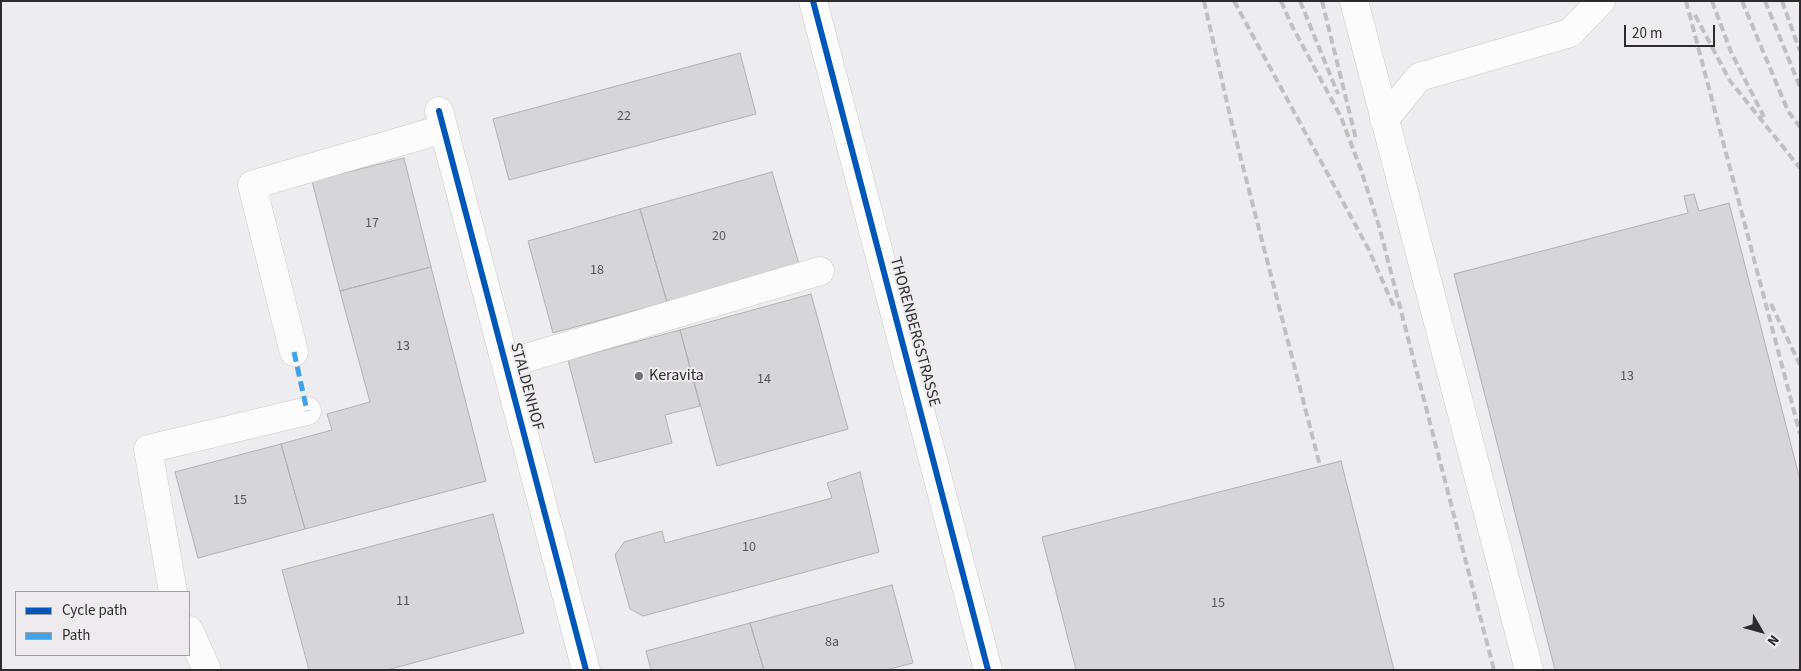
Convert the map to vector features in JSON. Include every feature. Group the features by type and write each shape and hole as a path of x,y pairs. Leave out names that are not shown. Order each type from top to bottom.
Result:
{"main road":[{"name":"THORENBERGSTRASSE","path":"813,1 988,670"},
{"path":"1354,1 1529,670"},
{"path":"1384,120 1419,77 1570,32 1601,1"},
{"name":"STALDENHOF","path":"294,352 252,185 441,120 586,670"},
{"path":"506,364 820,272"},
{"path":"173,591 148,449 307,411"},
{"path":"190,632 207,670"}],"building":[{"path":"740,53 756,114 509,180 493,119"},
{"path":"404,158 431,267 340,291 312,181"},
{"path":"772,172 799,264 667,302 640,209"},
{"path":"1694,194 1699,211 1729,203 1800,480 1800,670 1555,670 1454,274 1688,213 1684,196"},
{"path":"640,209 667,302 553,333 528,241"},
{"path":"431,267 486,481 305,529 281,444 332,430 327,414 370,402 340,291"},
{"path":"811,294 848,429 717,466 680,330"},
{"path":"680,330 700,406 665,415 672,443 595,463 568,360"},
{"path":"281,444 305,529 198,558 175,472"},
{"path":"1341,461 1394,670 1076,670 1042,537"},
{"path":"860,472 879,552 643,616 630,609 615,555 624,542 662,531 665,543 832,498 827,483"},
{"path":"493,514 524,633 387,670 309,670 282,570"},
{"path":"892,585 913,663 886,670 764,670 750,623"},
{"path":"750,623 764,670 651,670 646,651"}],"railway":[{"path":"1204,1 1231,120 1320,466"},
{"path":"1234,1 1369,250 1394,307"},
{"path":"1281,1 1292,26 1341,117 1379,226 1494,670"},
{"path":"1300,1 1338,94"},
{"path":"1322,1 1356,139"},
{"path":"1686,1 1800,434"},
{"path":"1712,1 1731,52 1764,117"},
{"path":"1742,1 1788,111 1800,127"},
{"path":"1765,1 1800,87"},
{"path":"1782,1 1800,51"},
{"path":"1695,15 1730,81 1800,168"},
{"path":"1771,304 1800,365"}],"marked path":[{"path":"294,352 307,411"}],"cycle path":[{"path":"813,1 988,670"},
{"path":"439,111 586,670"}],"place":[{"name":"Keravita","path":"639,376"}]}
